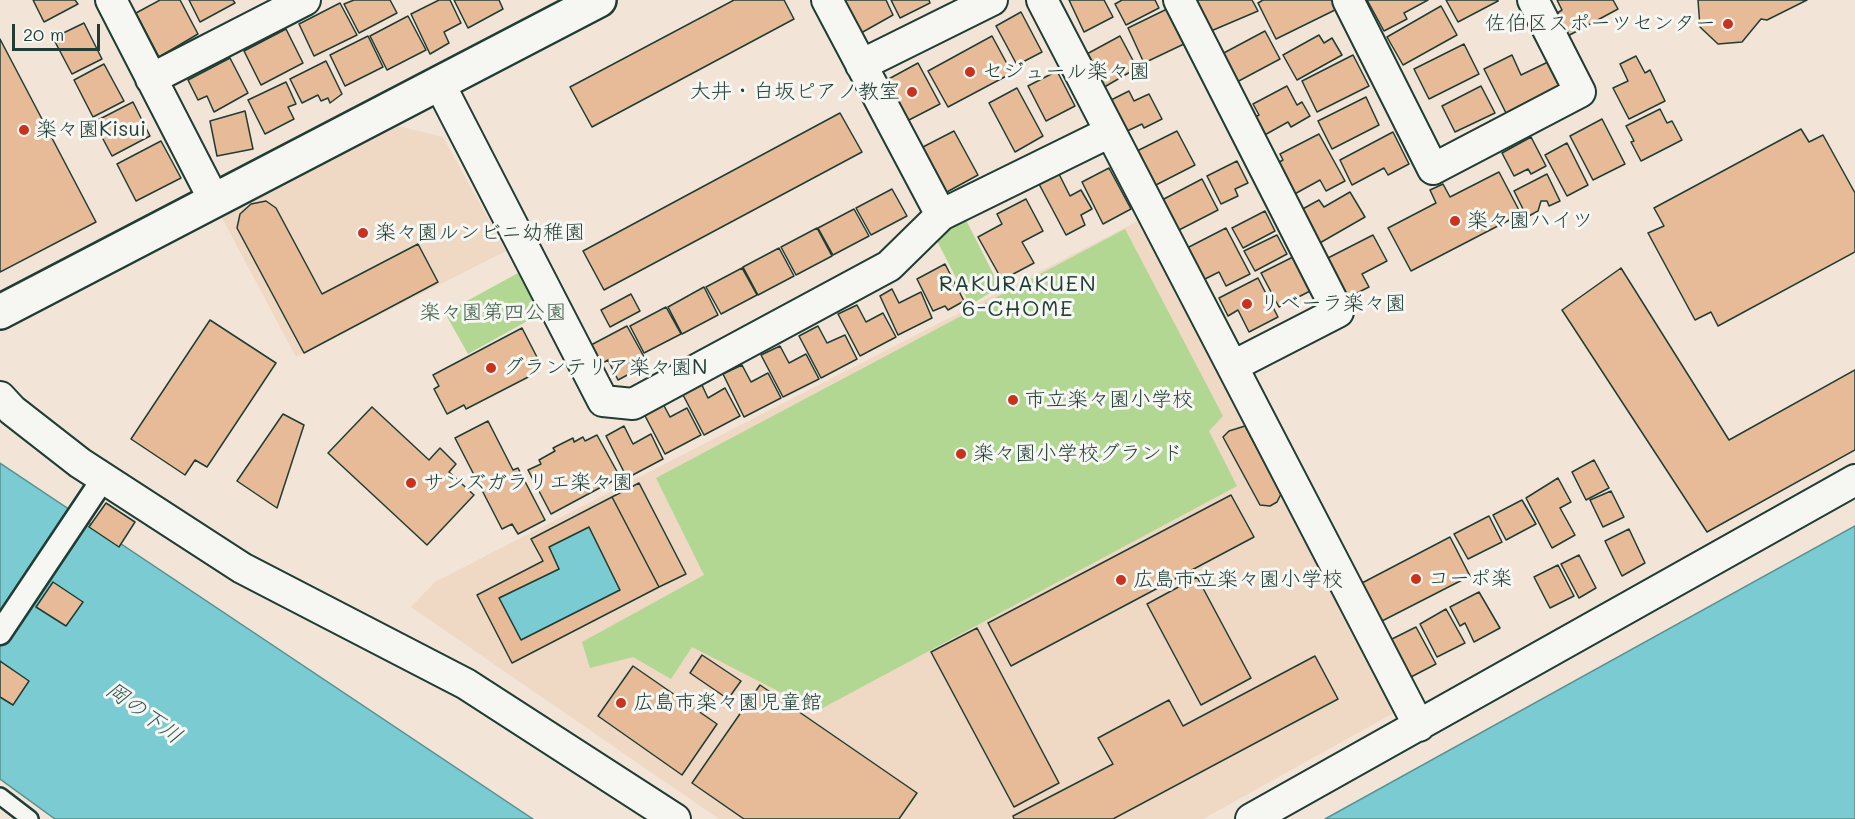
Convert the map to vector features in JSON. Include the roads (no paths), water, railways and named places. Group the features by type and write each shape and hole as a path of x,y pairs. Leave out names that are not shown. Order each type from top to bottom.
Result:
{"street":[{"path":"111,0 214,200"},
{"path":"151,79 305,0"},
{"path":"0,312 598,0"},
{"path":"827,0 941,215"},
{"path":"861,65 992,0"},
{"path":"1042,0 1419,726"},
{"path":"1179,0 1338,312 1233,366"},
{"path":"1348,0 1433,169 1580,93 1533,0"},
{"path":"440,83 603,401 633,404 889,266 941,215 1110,132"},
{"path":"0,397 12,410 80,462 242,568 466,684 675,819"},
{"path":"1251,819 1855,480"},
{"path":"0,633 95,491"}],"lane":[{"path":"0,796 30,819"}],"water":[{"name":"岡の下川","path":"0,463 533,819 55,819 0,779"},
{"path":"1855,526 1855,819 1325,819"},
{"path":"589,527 620,590 521,640 499,598 559,569 549,547"}],"place":[{"name":"佐伯区スポーツセンター","path":"1728,24"},
{"name":"セジュール楽々園","path":"970,72"},
{"name":"大井・白坂ピアノ教室","path":"912,92"},
{"name":"楽々園Kisui","path":"24,130"},
{"name":"楽々園ハイツ","path":"1455,221"},
{"name":"楽々園ルンビニ幼稚園","path":"363,233"},
{"name":"リベーラ楽々園","path":"1247,304"},
{"name":"グランテリア楽々園N","path":"491,368"},
{"name":"市立楽々園小学校","path":"1013,400"},
{"name":"楽々園小学校グランド","path":"961,454"},
{"name":"サンズガラリエ楽々園","path":"411,483"},
{"name":"コーポ楽","path":"1416,579"},
{"name":"広島市立楽々園小学校","path":"1121,580"},
{"name":"広島市楽々園児童館","path":"621,703"}],"district":[{"name":"RAKURAKUEN 6-CHOME","path":"1018,296"}],"park label":[{"name":"楽々園第四公園","path":"493,313"}]}
